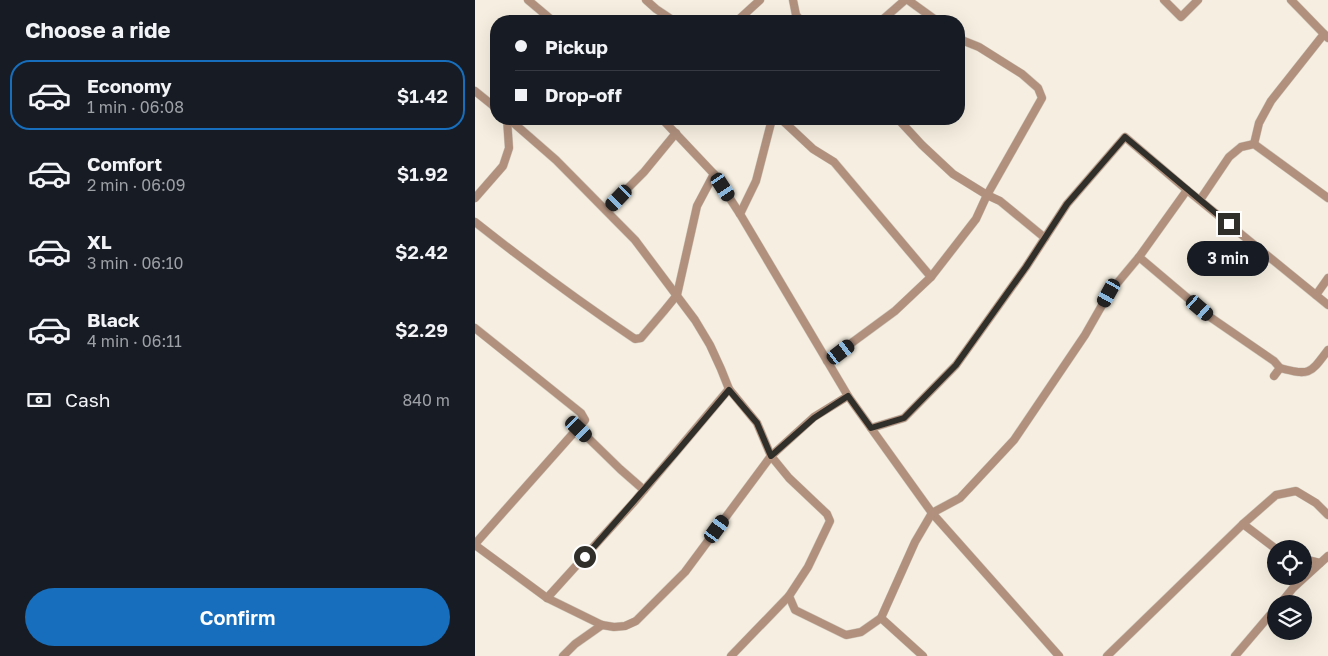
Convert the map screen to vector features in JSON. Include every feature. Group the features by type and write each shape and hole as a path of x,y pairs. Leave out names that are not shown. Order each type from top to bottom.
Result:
{"street":[{"path":"528,0 546,15"},
{"path":"646,0 664,15"},
{"path":"744,15 760,0"},
{"path":"793,0 796,15"},
{"path":"888,15 907,0 928,15"},
{"path":"1164,0 1181,17 1198,0"},
{"path":"1254,144 1259,123 1271,101 1326,36 1291,0"},
{"path":"827,362 895,312 931,277 976,219 987,194 1042,98 1038,88 1022,74 979,47 965,41"},
{"path":"475,91 490,103"},
{"path":"475,198 503,166 509,148 508,125"},
{"path":"515,125 556,160 635,240 695,320 710,345 729,390 757,423 771,456 789,478 827,514 830,521 808,566 789,596 731,656"},
{"path":"668,125 714,174 740,214 848,396 932,513 1059,656"},
{"path":"740,214 756,181 770,125"},
{"path":"787,125 813,149 834,162 931,277"},
{"path":"903,125 921,145 953,174 1000,201 1045,238"},
{"path":"606,210 644,172 676,133"},
{"path":"871,428 904,418 956,365 1026,267 1067,204 1125,137 1328,305"},
{"path":"1200,200 1229,157 1241,147 1254,144 1328,198"},
{"path":"475,222 525,262 595,312 635,339 641,338 677,295 697,206 714,174"},
{"path":"789,596 795,610 846,635 861,632 881,618 915,542 932,513 960,498 1014,440 1085,335 1109,293 1139,256 1187,190"},
{"path":"1139,256 1210,317 1275,361 1280,368 1300,373 1314,369 1328,350"},
{"path":"1315,295 1328,278"},
{"path":"475,328 581,413 585,420 475,545 547,598 602,624 614,627 625,626 636,621 685,572 771,456 814,418 848,396"},
{"path":"1274,376 1280,368"},
{"path":"547,598 644,490 729,390"},
{"path":"579,429 644,490"},
{"path":"1107,656 1243,524 1276,495 1296,491 1317,503 1328,514"},
{"path":"1243,524 1267,543"},
{"path":"1287,595 1328,556"},
{"path":"1312,561 1320,563"},
{"path":"881,618 923,656"},
{"path":"1235,656 1267,619"},
{"path":"563,656 575,644 602,624"}],"route":[{"path":"585,557 729,390 757,423 771,456 814,418 848,396 871,428 904,418 956,365 1026,267 1067,204 1125,137 1229,224"}]}
